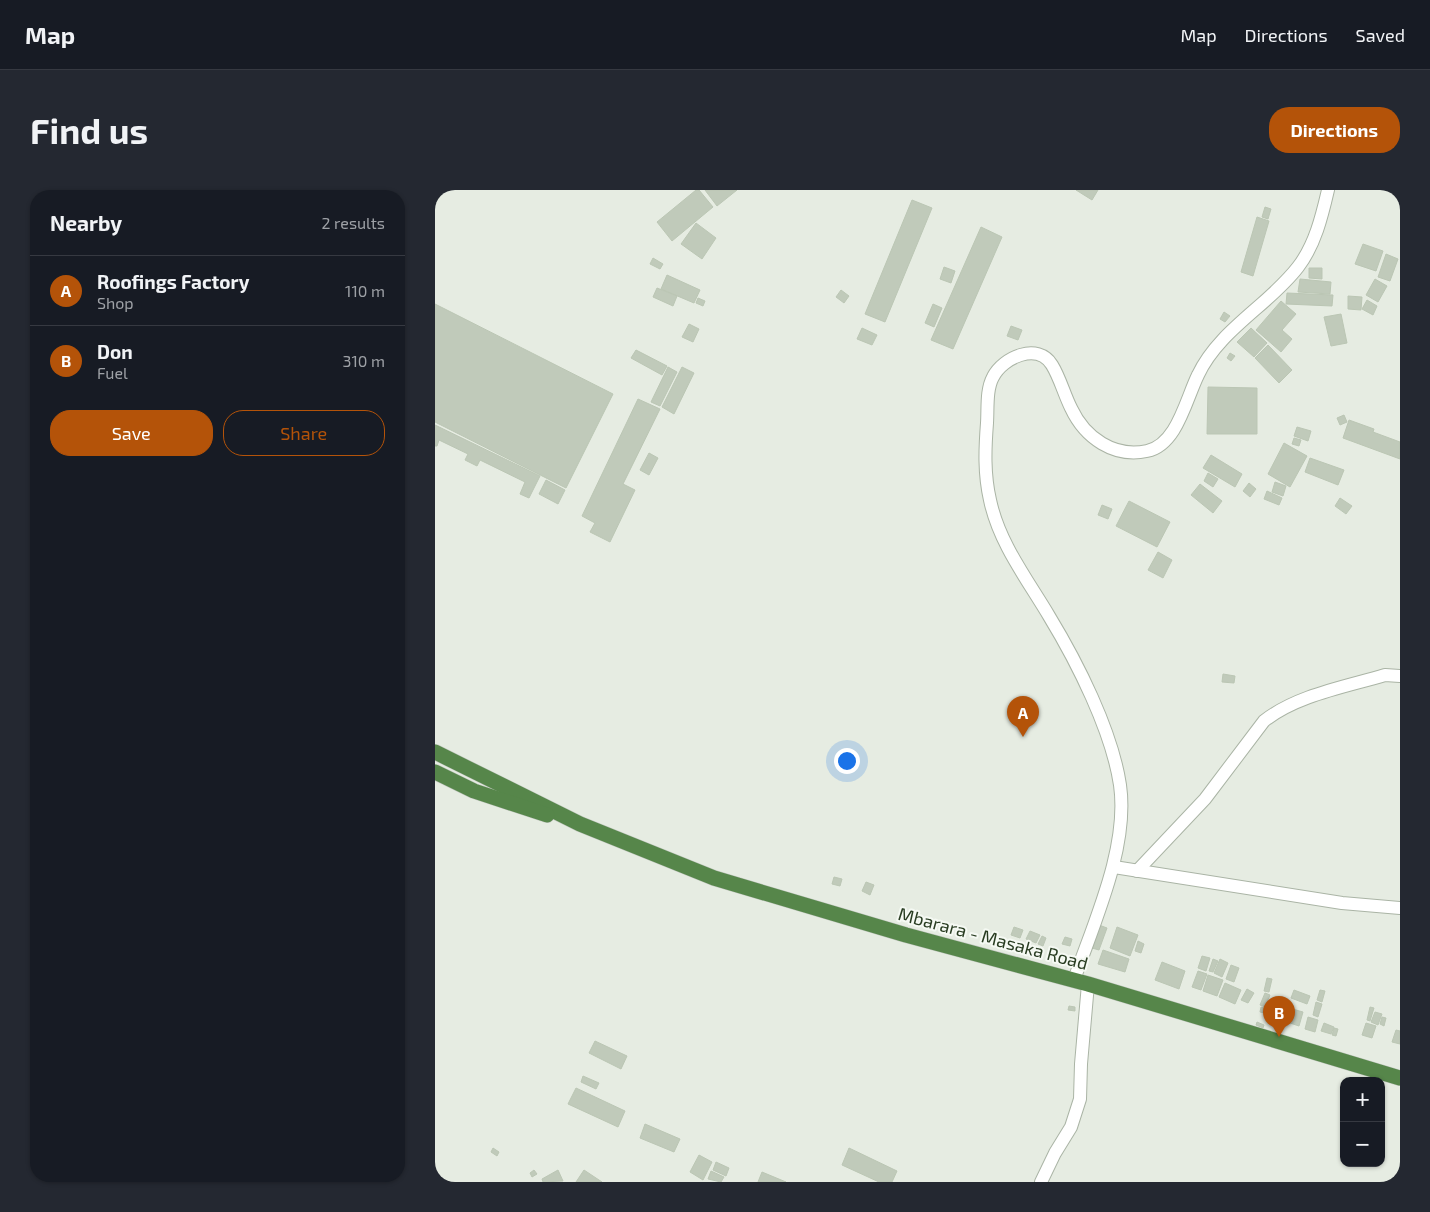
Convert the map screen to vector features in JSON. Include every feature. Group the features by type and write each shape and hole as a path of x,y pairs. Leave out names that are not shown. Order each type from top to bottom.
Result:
{"highway":[{"name":"Mbarara - Masaka Road","path":"435,752 580,824 714,878 906,935 1081,982 1400,1078"},
{"name":"Mbarara - Masaka Road","path":"435,772 473,791 580,824"}],"street":[{"path":"1041,1182 1055,1153 1071,1127 1080,1099 1081,982 1114,867 1121,806 1120,784 1105,730 1087,690 1051,618 1011,555 990,503 984,465 989,392 994,375 1005,364 1023,354 1035,353 1046,358 1052,365 1072,411 1080,424 1098,442 1128,452 1148,450 1160,446 1174,430 1208,357 1299,266 1308,253 1321,220 1328,190"},
{"path":"1137,871 1205,799 1264,721 1276,712 1293,704 1385,675 1400,676"},
{"path":"1114,867 1342,903 1400,908"}],"building":[{"path":"696,190 699,190 713,207 672,241 657,222"},
{"path":"705,190 737,190 717,206"},
{"path":"1076,190 1098,190 1092,200"},
{"path":"912,200 932,208 885,322 865,314"},
{"path":"1265,207 1271,209 1268,219 1262,217"},
{"path":"1257,217 1269,221 1253,276 1241,272"},
{"path":"696,223 716,238 702,259 681,244"},
{"path":"981,227 1002,237 953,349 931,340"},
{"path":"1363,244 1383,251 1376,271 1355,264"},
{"path":"1386,254 1398,259 1390,281 1378,277"},
{"path":"653,258 663,264 660,269 650,264"},
{"path":"944,267 955,271 951,283 940,279"},
{"path":"1309,268 1322,268 1322,279 1309,278"},
{"path":"667,275 700,290 694,303 661,289"},
{"path":"1300,279 1331,282 1330,294 1298,292"},
{"path":"1375,279 1387,286 1378,302 1366,295"},
{"path":"657,288 677,296 673,306 653,297"},
{"path":"841,290 849,296 844,303 836,297"},
{"path":"1287,293 1333,295 1332,306 1286,304"},
{"path":"1348,296 1362,297 1361,310 1348,309"},
{"path":"698,298 705,301 703,306 696,303"},
{"path":"1367,300 1377,306 1373,315 1362,309"},
{"path":"1281,301 1296,314 1282,330 1292,339 1281,352 1256,330"},
{"path":"435,304 613,394 566,488 435,422"},
{"path":"933,304 942,308 934,327 925,323"},
{"path":"1224,312 1230,316 1225,322 1220,319"},
{"path":"1341,314 1347,343 1331,346 1324,317"},
{"path":"689,324 699,329 693,342 682,337"},
{"path":"1011,326 1022,330 1018,340 1007,336"},
{"path":"862,328 877,335 872,345 857,339"},
{"path":"1251,328 1267,343 1254,357 1237,342"},
{"path":"1268,345 1292,370 1279,383 1255,358"},
{"path":"636,350 667,366 662,375 631,358"},
{"path":"1230,353 1235,356 1231,361 1227,358"},
{"path":"668,367 677,372 660,406 651,402"},
{"path":"682,367 694,373 674,414 662,407"},
{"path":"1208,387 1257,388 1257,434 1207,434"},
{"path":"638,399 660,409 623,484 635,490 610,542 590,532 595,523 582,516"},
{"path":"1344,415 1347,422 1340,425 1337,418"},
{"path":"1349,420 1374,429 1373,432 1400,442 1400,459 1343,438"},
{"path":"435,425 540,476 529,498 520,494 525,482 480,460 477,466 465,460 468,454 439,440 437,446 435,446"},
{"path":"1297,427 1311,431 1308,441 1294,436"},
{"path":"1294,438 1301,440 1299,446 1292,444"},
{"path":"1284,443 1307,456 1290,487 1268,474"},
{"path":"649,453 658,458 649,475 640,470"},
{"path":"1211,455 1242,474 1235,487 1203,468"},
{"path":"1310,458 1344,470 1338,485 1305,472"},
{"path":"1208,473 1218,479 1213,487 1204,481"},
{"path":"546,480 565,490 558,504 539,494"},
{"path":"1275,482 1286,486 1283,496 1272,492"},
{"path":"1249,483 1256,489 1250,497 1243,491"},
{"path":"1200,484 1222,501 1213,513 1191,495"},
{"path":"1267,491 1282,498 1279,505 1264,499"},
{"path":"1340,498 1352,506 1346,514 1335,506"},
{"path":"1129,501 1170,522 1157,547 1116,526"},
{"path":"1102,505 1112,509 1108,519 1098,515"},
{"path":"1158,552 1172,560 1163,578 1148,570"},
{"path":"1223,674 1235,676 1234,683 1222,682"},
{"path":"834,877 842,879 840,886 832,884"},
{"path":"866,882 874,885 870,895 862,891"},
{"path":"1099,925 1107,928 1099,950 1092,948"},
{"path":"1014,927 1023,930 1020,938 1011,935"},
{"path":"1117,927 1138,935 1130,956 1110,948"},
{"path":"1030,931 1040,935 1036,943 1026,939"},
{"path":"1042,936 1046,938 1043,946 1038,944"},
{"path":"1065,937 1072,939 1070,946 1062,944"},
{"path":"1138,941 1144,944 1141,953 1135,951"},
{"path":"1103,950 1129,959 1125,972 1098,964"},
{"path":"1202,956 1210,958 1206,971 1198,968"},
{"path":"1213,959 1218,961 1213,972 1209,971"},
{"path":"1220,959 1228,963 1222,977 1214,973"},
{"path":"1162,962 1185,971 1179,989 1155,980"},
{"path":"1231,965 1239,968 1234,982 1226,979"},
{"path":"1198,971 1207,974 1201,990 1192,987"},
{"path":"1208,975 1223,980 1217,996 1203,991"},
{"path":"1267,978 1272,979 1269,992 1264,991"},
{"path":"1225,983 1241,990 1235,1004 1219,997"},
{"path":"1247,989 1254,993 1248,1003 1241,1000"},
{"path":"1294,990 1310,996 1307,1004 1291,998"},
{"path":"1320,990 1325,991 1322,1002 1317,1000"},
{"path":"1265,993 1270,995 1265,1007 1260,1005"},
{"path":"1316,1002 1322,1004 1318,1017 1313,1015"},
{"path":"1275,1003 1286,1007 1282,1018 1271,1015"},
{"path":"1069,1006 1075,1007 1075,1011 1068,1010"},
{"path":"1261,1007 1270,1010 1269,1014 1260,1012"},
{"path":"1370,1007 1374,1008 1370,1021 1367,1020"},
{"path":"1289,1008 1303,1012 1299,1026 1284,1021"},
{"path":"1375,1012 1382,1014 1378,1025 1371,1022"},
{"path":"1308,1017 1318,1020 1315,1032 1305,1029"},
{"path":"1382,1017 1386,1018 1384,1026 1380,1024"},
{"path":"1257,1022 1264,1025 1263,1028 1256,1025"},
{"path":"1324,1023 1334,1027 1331,1034 1321,1031"},
{"path":"1366,1023 1376,1026 1372,1038 1362,1035"},
{"path":"1334,1028 1338,1029 1336,1036 1332,1035"},
{"path":"1396,1030 1400,1031 1400,1044 1392,1042"},
{"path":"595,1041 627,1056 621,1069 589,1053"},
{"path":"583,1076 599,1083 596,1089 581,1082"},
{"path":"576,1088 625,1111 618,1127 568,1104"},
{"path":"645,1124 680,1139 674,1152 640,1138"},
{"path":"493,1148 499,1152 497,1156 491,1152"},
{"path":"849,1148 897,1171 892,1182 879,1182 842,1165"},
{"path":"699,1155 712,1162 703,1180 690,1172"},
{"path":"716,1162 729,1168 726,1176 713,1170"},
{"path":"534,1170 537,1174 532,1177 530,1173"},
{"path":"558,1170 563,1181 543,1182 542,1179"},
{"path":"584,1170 602,1182 576,1182"},
{"path":"711,1171 724,1177 721,1182 708,1179"},
{"path":"762,1172 786,1182 758,1182"}],"place":[{"name":"Roofings Factory","path":"1023,737"},
{"name":"Don","path":"1279,1037"}]}
